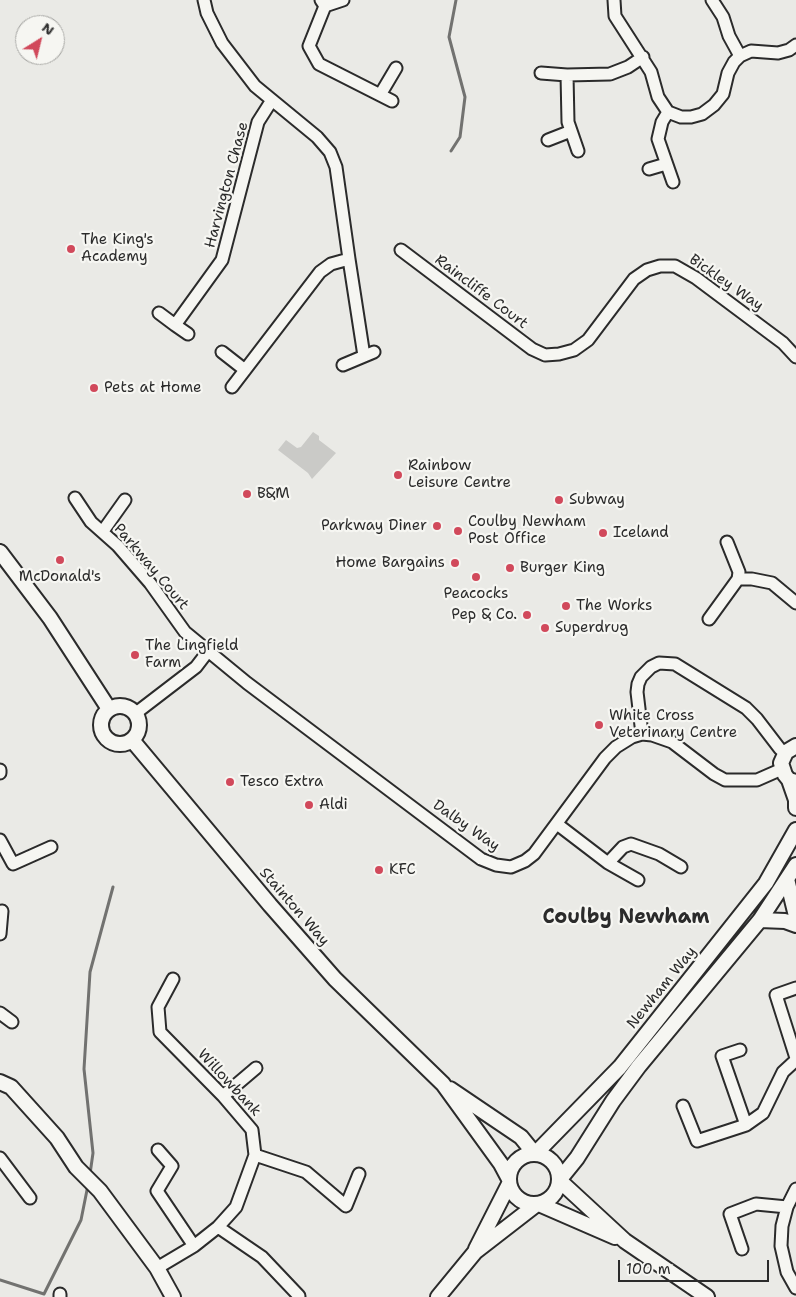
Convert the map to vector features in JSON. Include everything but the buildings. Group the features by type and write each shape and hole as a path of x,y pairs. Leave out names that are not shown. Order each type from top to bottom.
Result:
{"street":[{"path":"204,0 207,13 222,43 255,86 317,137 330,152 336,167 349,259 369,354 344,364"},
{"path":"344,0 323,3 309,46 319,64 392,101"},
{"path":"614,0 615,16 651,72 658,97 668,112 681,117 702,114 714,105 723,94 728,73 740,56 751,51 778,53 789,50 796,45"},
{"path":"712,0 723,17 740,56"},
{"path":"541,73 610,74 628,67 643,57"},
{"path":"380,95 396,68"},
{"path":"567,74 568,122 578,151"},
{"name":"Harvington Chase","path":"174,324 222,260 258,122 272,100"},
{"path":"668,112 662,122 658,139 673,182"},
{"path":"548,140 571,131"},
{"path":"649,169 666,164"},
{"name":"Raincliffe Court","path":"401,250 532,349 545,355"},
{"path":"232,387 320,272 331,264 349,259"},
{"name":"Bickley Way","path":"545,355 574,350 588,340 634,279 647,270 660,266 675,266 696,278 782,343 796,356"},
{"path":"158,313 188,334"},
{"path":"222,352 245,370"},
{"name":"Parkway Court","path":"75,498 91,522 118,546 150,584 186,632 209,650"},
{"path":"103,531 125,500"},
{"path":"709,618 738,579 739,572 727,542"},
{"path":"0,552 50,618 109,709"},
{"path":"738,579 752,579 772,583 796,603"},
{"path":"136,713 196,667 209,650"},
{"name":"Dalby Way","path":"209,650 247,683 481,859 496,865 511,866 525,861 534,854 610,753 632,737 642,734"},
{"path":"780,749 746,708 675,664 651,666 638,684 637,692 642,734 652,735 672,742 714,774 725,780 789,777"},
{"path":"116,706 124,706 131,708 136,713 140,725 139,731 132,740 126,743 112,742 103,733 101,720 109,709 116,706"},
{"name":"Stainton Way","path":"132,740 270,905 335,979 443,1084 501,1164 509,1182"},
{"path":"796,746 786,752 781,762 789,777 796,800 796,808"},
{"path":"557,824 608,863 638,880"},
{"name":"Newham Way","path":"535,1153 620,1067 766,882 796,830"},
{"path":"0,840 12,864 51,847"},
{"path":"608,863 623,847 631,844 659,854 681,866"},
{"path":"560,1180 639,1066 760,920 796,864"},
{"path":"787,880 796,916"},
{"path":"0,934 2,911"},
{"path":"760,920 796,925"},
{"name":"Willowbank","path":"158,1268 194,1246 218,1227 236,1206 255,1155 252,1130 223,1096 160,1032 158,1007 173,979"},
{"path":"683,1106 697,1141 746,1125 762,1113 783,1072 796,1059 776,996 796,988"},
{"path":"0,1013 12,1022"},
{"path":"740,1050 722,1056 746,1125"},
{"path":"223,1096 256,1068"},
{"path":"0,1082 11,1087 18,1094 57,1138 76,1167 100,1191 158,1268 173,1297"},
{"name":"Stainton Way","path":"443,1084 521,1137 535,1153"},
{"path":"158,1150 172,1166 157,1191 194,1246"},
{"path":"438,1297 475,1252 538,1204 553,1196 558,1189 560,1180 559,1171 550,1159 535,1153 519,1158 513,1164 509,1182 475,1252"},
{"path":"255,1155 306,1172 346,1206 359,1174"},
{"path":"0,1158 30,1198"},
{"path":"560,1180 625,1241 707,1297"},
{"path":"509,1182 516,1197 522,1201 538,1204 625,1241"},
{"path":"796,1189 787,1207 782,1226 782,1246 787,1272 796,1288"},
{"path":"742,1249 730,1214 756,1204 787,1207"},
{"path":"218,1227 262,1257 298,1297"}],"shaded area":[{"path":"313,432 319,436 319,440 336,453 312,479 308,473 278,450 286,440 297,448 301,447"}],"waterway":[{"path":"451,151 460,137 465,97 449,37 456,0"},
{"path":"90,1174 93,1153 84,1069 90,972 113,887"},
{"path":"0,1280 44,1294 81,1220 88,1185"}],"place":[{"name":"The King's Academy","path":"71,249"},
{"name":"Pets at Home","path":"94,388"},
{"name":"Rainbow Leisure Centre","path":"398,475"},
{"name":"B&M","path":"247,494"},
{"name":"Subway","path":"559,500"},
{"name":"Parkway Diner","path":"437,526"},
{"name":"Coulby Newham Post Office","path":"458,531"},
{"name":"Iceland","path":"603,533"},
{"name":"McDonald's","path":"60,560"},
{"name":"Home Bargains","path":"455,563"},
{"name":"Burger King","path":"510,568"},
{"name":"Peacocks","path":"476,577"},
{"name":"The Works","path":"566,606"},
{"name":"Pep & Co.","path":"527,615"},
{"name":"Superdrug","path":"545,628"},
{"name":"The Lingfield Farm","path":"135,655"},
{"name":"White Cross Veterinary Centre","path":"599,725"},
{"name":"Tesco Extra","path":"230,782"},
{"name":"Aldi","path":"309,805"},
{"name":"KFC","path":"379,870"}],"district":[{"name":"Coulby Newham","path":"626,918"}]}
